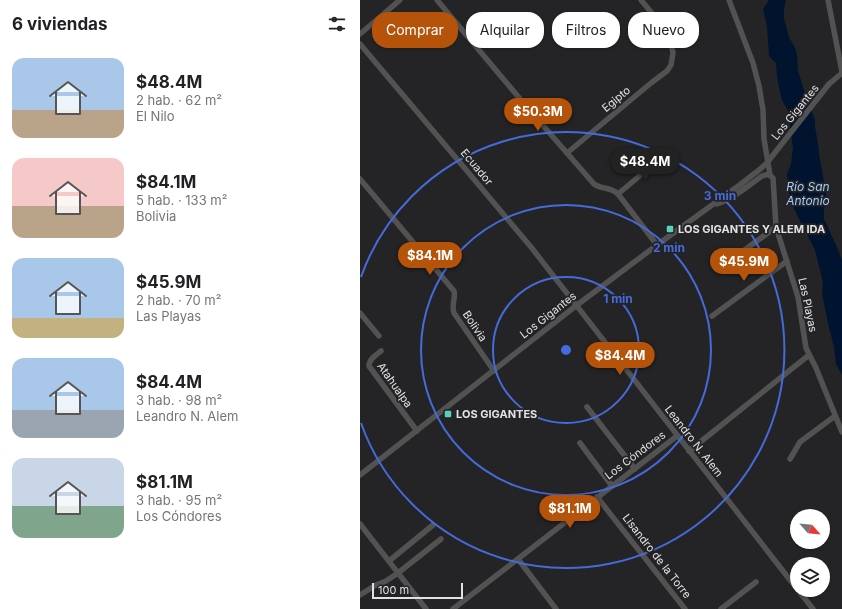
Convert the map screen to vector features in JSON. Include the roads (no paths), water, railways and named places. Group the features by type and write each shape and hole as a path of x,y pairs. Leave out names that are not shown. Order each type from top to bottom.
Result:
{"street":[{"path":"360,34 400,0"},
{"path":"437,0 594,184 597,186 610,188 618,194 657,245"},
{"name":"Egipto","path":"568,153 667,71 671,65 673,53 670,40 641,0"},
{"name":"Las Playas","path":"728,0 753,63 759,86 763,110 764,139 772,176 776,227 797,292 806,348 816,368 842,432"},
{"path":"828,0 842,73"},
{"name":"Ecuador","path":"360,44 531,247 577,305"},
{"name":"Los Gigantes","path":"360,475 577,305 759,170 766,164 829,84 842,73"},
{"path":"618,194 662,157"},
{"path":"711,205 726,200 762,176 767,174 772,176"},
{"name":"Bolivia","path":"360,179 454,291 455,294 452,306 454,313 494,371"},
{"path":"724,265 776,227"},
{"path":"712,316 786,261"},
{"name":"Leandro N. Alem","path":"577,305 677,436 790,579"},
{"path":"360,313 379,336"},
{"name":"Atahualpa","path":"381,351 371,360 369,366 417,431"},
{"path":"689,450 809,355"},
{"path":"587,407 635,469"},
{"path":"790,459 800,442 835,416"},
{"name":"Los Cóndores","path":"453,609 677,436"},
{"path":"580,443 612,486"},
{"name":"Lisandro de la Torre","path":"597,497 685,609"},
{"path":"360,524 426,609"},
{"path":"389,561 433,526"},
{"path":"360,595 376,584 386,581 398,573 441,539"},
{"path":"518,559 556,609"},
{"path":"721,609 756,582"},
{"name":"Leandro N. Alem","path":"804,597 813,609"}],"water":[{"name":"Río San Antonio","path":"769,0 786,0 784,19 789,37 796,50 798,71 815,120 827,199 824,209 824,219 842,260 842,375 836,364 834,347 822,294 823,282 815,250 790,201 787,174 791,164 793,148 788,111 782,100 780,92 776,63 769,56 767,26 763,9"}],"place":[{"name":"LOS GIGANTES Y ALEM IDA","path":"670,229"},
{"name":"LOS GIGANTES","path":"448,414"}]}
